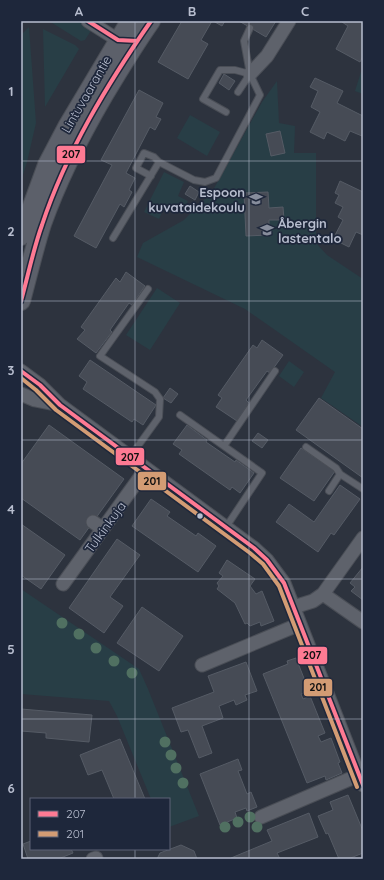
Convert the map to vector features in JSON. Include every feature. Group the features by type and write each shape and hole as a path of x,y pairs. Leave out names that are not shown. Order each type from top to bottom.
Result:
{"main road":[{"name":"Lintuvaarantie","path":"21,301 43,223 64,171 86,126 136,41 152,21"},
{"name":"Lintuvaarantie","path":"21,236 46,165 127,22"}],"street":[{"path":"88,21 118,40 136,41 127,22"},
{"path":"250,74 267,56 289,21"},
{"path":"21,371 40,385 60,405 254,548 267,560 284,583 361,780 261,817"},
{"path":"21,394 35,400 60,405"},
{"name":"Tulkinkuja","path":"63,584 98,526 146,469"},
{"path":"294,607 313,601 323,594 363,538"},
{"path":"323,594 363,622"},
{"path":"202,665 300,624"}],"lane":[{"path":"151,176 136,168 144,153 154,157 159,162 194,180 205,182 216,178 260,95 250,74 244,41 250,28"},
{"path":"226,112 203,99 220,70 235,70 250,74"},
{"path":"238,92 250,74"},
{"path":"113,238 159,162"},
{"path":"130,457 158,417 160,399 155,392 100,356 148,289"},
{"path":"224,446 275,371"},
{"path":"180,415 262,473 226,527"},
{"path":"306,447 336,468 340,474 363,490"},
{"path":"329,490 340,474"}],"shaded area":[{"path":"49,21 80,21 92,29 85,40 81,41"},
{"path":"29,27 36,123 21,181 21,35"},
{"path":"43,29 75,45 79,49 45,107"},
{"path":"361,72 363,72 363,94 355,91"},
{"path":"277,81 279,123 295,126 294,153 316,153 316,243 327,255 363,279 363,427 321,398 335,372 245,309 137,257 143,243 184,220 212,192 262,102"},
{"path":"190,115 220,132 207,156 177,138"},
{"path":"164,172 184,182 178,196 188,201 182,214 165,206 159,219 144,212"},
{"path":"157,288 180,303 150,350 126,335"},
{"path":"289,361 304,372 294,387 279,376"},
{"path":"21,589 139,669 199,816 170,827 170,798 151,798 117,716 109,701 21,694"}],"building":[{"path":"182,21 212,21 201,40 208,44 188,79 158,62"},
{"path":"213,21 225,21 222,26"},
{"path":"239,21 276,21 266,37"},
{"path":"363,21 363,56 360,62 336,49 348,26 342,22"},
{"path":"224,74 235,81 229,90 219,83"},
{"path":"315,78 343,91 337,103 363,116 362,136 350,131 345,141 327,132 324,139 310,132 320,112 311,107 318,91 310,87"},
{"path":"139,90 163,103 156,117 161,119 155,130 150,127 126,173 135,178 129,190 132,192 124,207 120,204 96,248 74,236 112,165 101,160"},
{"path":"280,131 285,153 271,156 266,134"},
{"path":"340,181 363,192 363,235 356,232 349,247 333,239 343,220 338,217 343,207 335,203 339,195 335,193"},
{"path":"190,186 199,192 195,200 185,194"},
{"path":"268,192 269,208 283,207 284,220 269,220 269,235 246,236 244,193"},
{"path":"126,272 145,286 132,305 129,303 110,330 112,332 96,353 77,339 85,330 81,327 116,278 120,282"},
{"path":"262,340 283,355 270,373 267,371 246,400 249,403 237,421 216,407 222,398 218,395 253,345 257,348"},
{"path":"90,360 156,405 143,425 134,419 132,422 83,389 87,382 79,376"},
{"path":"170,388 178,394 171,403 163,398"},
{"path":"319,398 363,429 363,478 296,430"},
{"path":"49,425 124,479 80,540 21,498 21,464"},
{"path":"187,425 207,440 206,442 254,473 240,493 232,487 230,490 179,454 182,450 173,444"},
{"path":"258,433 268,440 262,448 252,441"},
{"path":"301,448 335,471 314,501 280,478"},
{"path":"340,485 360,499 334,535 331,533 318,552 276,522 289,504 314,522"},
{"path":"151,499 170,512 167,516 196,536 198,533 216,546 198,572 132,526"},
{"path":"21,524 65,555 41,589 21,575"},
{"path":"117,539 140,555 110,597 123,606 104,633 69,608"},
{"path":"227,560 255,579 250,586 256,594 262,591 274,621 261,626 260,622 250,626 247,623 245,624 235,603 217,589 219,586 217,583 223,576 219,573"},
{"path":"363,567 363,600 351,591 355,587 350,583"},
{"path":"142,607 183,636 159,671 117,643"},
{"path":"296,658 309,691 301,694 303,699 310,696 325,733 318,736 321,742 331,738 340,762 338,763 342,773 326,780 325,776 307,783 263,674 288,664 287,661"},
{"path":"246,662 257,691 245,695 247,700 236,705 234,700 219,706 223,718 202,726 212,753 199,758 188,730 181,732 172,708 214,692 208,676"},
{"path":"21,709 92,715 89,742 46,738 46,733 21,731"},
{"path":"120,739 145,798 114,798 102,770 88,775 80,755"},
{"path":"238,759 242,770 238,771 247,794 251,792 257,807 247,811 246,808 235,812 237,818 220,825 200,774"},
{"path":"348,795 363,831 363,853 348,859 339,859 328,833 326,834 318,816 333,810 330,802"},
{"path":"309,813 318,837 277,853 280,859 231,858 272,841 267,830"},
{"path":"30,841 30,850 72,850 73,853 58,859 28,859 23,844"},
{"path":"181,845 194,851 197,859 157,859 160,853"}],"transit line":[{"name":"207","path":"88,21 118,40 137,41"},
{"name":"207","path":"21,301 39,234 63,171 89,119 119,69 151,21"},
{"name":"207","path":"21,371 40,385 60,405 254,548 267,560 284,583 363,785"},
{"name":"201","path":"21,378 36,390 56,410 263,564 279,586 357,787"}],"place":[{"name":"Espoon kuvataidekoulu","path":"256,199"},
{"name":"Åbergin lastentalo","path":"267,230"}]}
